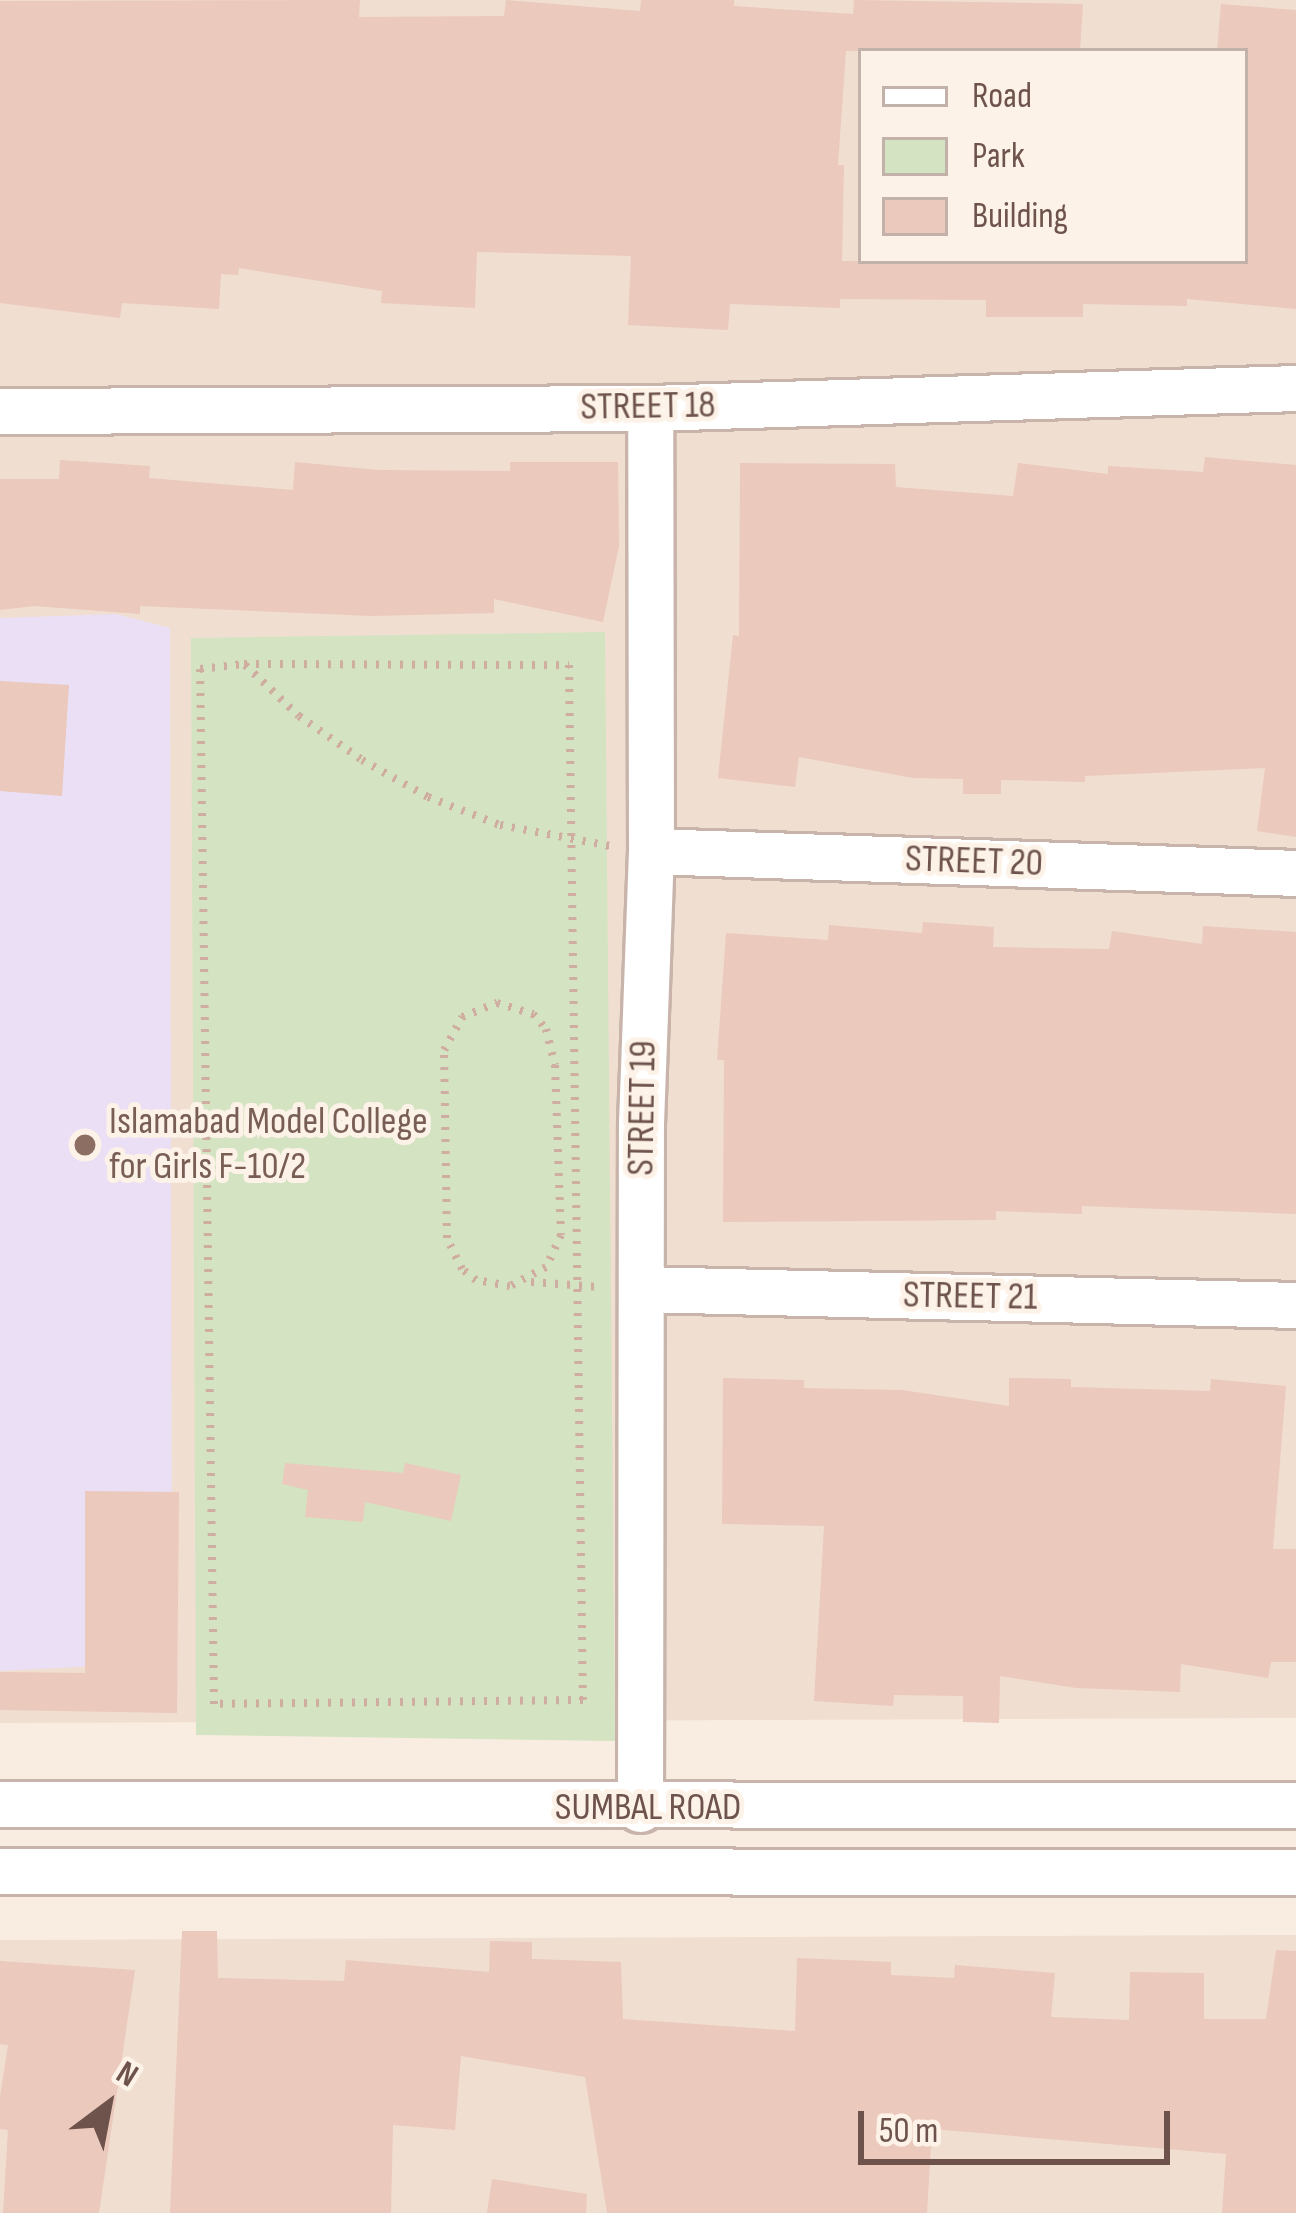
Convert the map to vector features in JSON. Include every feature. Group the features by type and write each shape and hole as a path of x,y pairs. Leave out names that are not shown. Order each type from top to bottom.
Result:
{"street":[{"name":"STREET 18","path":"0,411 650,408 1296,388"},
{"name":"STREET 19","path":"640,1808 641,1123 651,851 650,408"},
{"name":"STREET 20","path":"651,851 1296,873"},
{"name":"STREET 21","path":"643,1289 1296,1305"},
{"name":"SUMBAL ROAD","path":"0,1804 1296,1805"},
{"path":"406,1807 407,1872"},
{"name":"SUMBAL ROAD","path":"0,1871 1296,1872"}],"path":[{"path":"244,664 299,716 412,788 500,825 574,842 651,851"},
{"path":"244,664 569,665 584,1700 214,1704 200,669 244,664"},
{"path":"527,1282 546,1268 560,1235 554,1046 533,1014 497,1003 462,1017 444,1050 447,1238 462,1269 476,1280 510,1286 527,1282 643,1289"}],"shaded area":[{"path":"0,0 1296,0 1296,1718 0,1723"},
{"name":"Islamabad Model College for Girls F-10/2","path":"116,614 170,628 172,1662 0,1671 0,618"},
{"path":"1296,1935 1296,2213 0,2213 0,1940"}],"green space":[{"path":"605,632 615,1741 196,1735 191,638"}],"building":[{"path":"360,0 359,17 504,16 506,0 640,11 641,0 734,0 734,6 853,14 854,0 1083,4 1080,48 846,51 838,165 844,165 842,261 858,264 1248,264 1248,48 1217,48 1221,4 1296,10 1296,309 1187,299 1187,306 1083,304 1083,317 986,317 986,300 840,299 840,308 730,304 728,330 628,325 631,256 477,252 475,308 381,303 382,291 239,268 238,275 221,274 219,309 122,303 120,318 0,303 0,1"},
{"path":"1205,457 1296,465 1296,837 1257,831 1265,768 1085,776 1085,782 1001,780 1001,794 963,794 963,779 913,778 799,757 795,787 718,778 733,635 739,636 740,463 895,464 896,487 1013,496 1018,463 1108,474 1108,466 1203,472"},
{"path":"60,460 150,466 149,478 293,490 295,462 379,470 510,471 510,462 618,462 619,546 603,622 494,599 494,613 372,616 140,606 140,614 34,606 0,610 0,479 59,479"},
{"path":"0,681 69,685 62,796 0,791"},
{"path":"923,922 994,927 993,947 1109,949 1112,931 1202,944 1203,926 1296,932 1296,1214 1082,1206 1082,1214 996,1211 996,1220 723,1222 724,1060 717,1060 726,933 828,940 829,925 922,933"},
{"path":"723,1378 804,1380 804,1388 902,1390 1009,1406 1009,1378 1071,1379 1071,1387 1210,1391 1211,1379 1286,1386 1273,1549 1296,1549 1296,1662 1271,1662 1268,1678 1181,1664 1180,1692 1076,1688 1000,1676 999,1723 963,1722 963,1696 894,1695 893,1706 814,1701 824,1526 722,1524"},
{"path":"285,1463 403,1473 405,1463 461,1475 451,1521 365,1502 363,1522 305,1517 308,1490 282,1484"},
{"path":"85,1491 179,1492 177,1713 0,1710 0,1672 85,1673"},
{"path":"182,1931 217,1931 218,1978 344,1981 346,1960 489,1972 490,1941 532,1942 532,1959 621,1962 623,2019 795,2031 797,1958 891,1962 891,1975 954,1978 955,1965 1055,1973 1051,2017 1129,2020 1130,1972 1204,1973 1204,2019 1266,2019 1276,1950 1296,1951 1296,2213 1222,2213 1226,2154 932,2129 927,2213 607,2213 585,2077 461,2056 455,2130 393,2125 391,2213 170,2213"},
{"path":"0,1961 135,1970 99,2213 3,2213 8,2130 0,2129 0,2096 8,2045 0,2044"},
{"path":"492,2179 587,2194 586,2213 487,2213"}],"place":[{"name":"Islamabad Model College for Girls F-10/2","path":"85,1145"}]}
